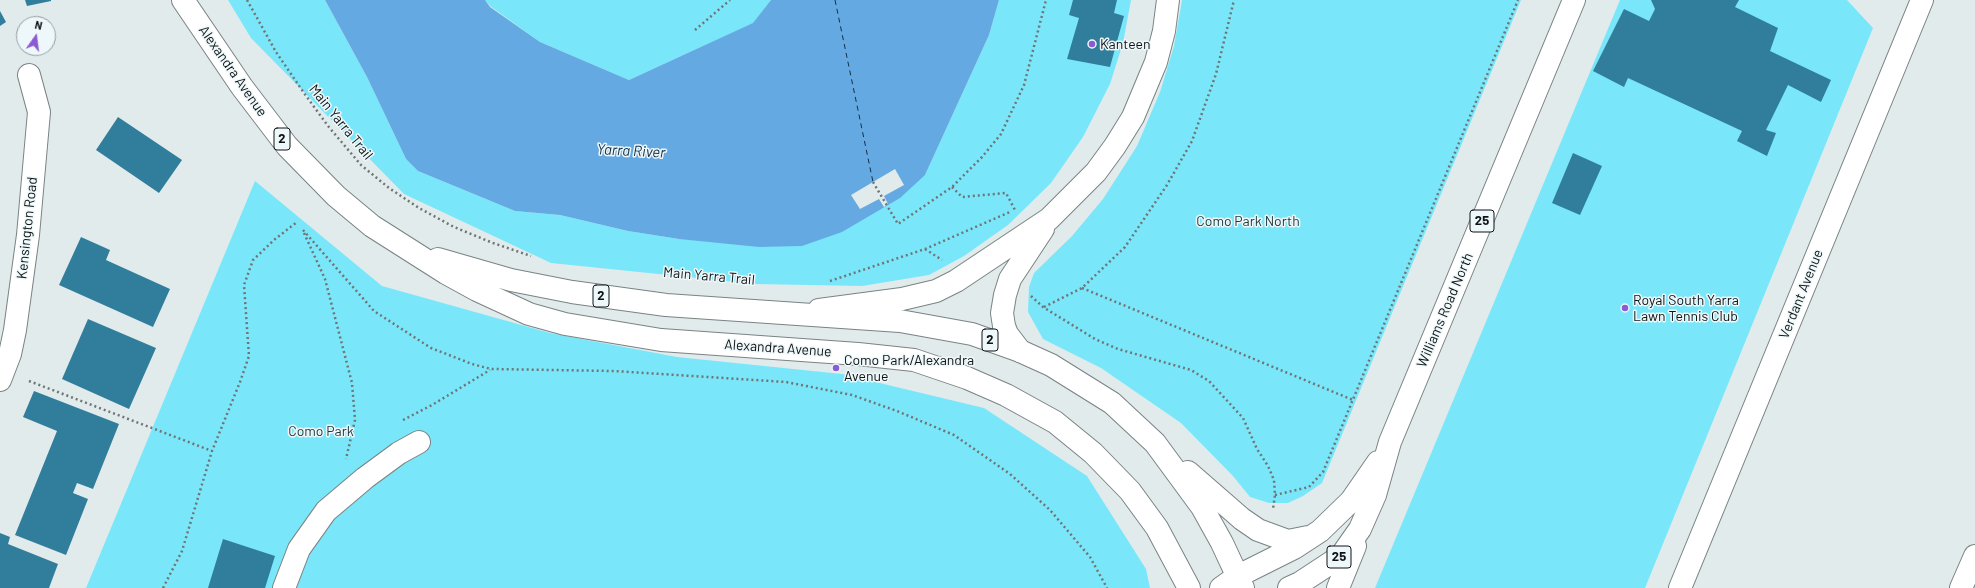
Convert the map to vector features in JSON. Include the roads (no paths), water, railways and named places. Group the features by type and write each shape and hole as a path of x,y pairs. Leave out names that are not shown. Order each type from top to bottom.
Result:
{"main road":[{"name":"Alexandra Avenue","path":"183,0 242,86 287,146 336,196 372,226 410,251 477,290 529,314 565,324 661,340 858,354 914,360 967,378 1006,395 1055,422 1093,453 1130,491 1160,533 1189,588"},
{"name":"Alexandra Avenue","path":"796,314 902,299 936,291 956,281 1049,219 1096,172 1115,146 1133,117 1156,62 1164,31 1168,0"},
{"name":"Williams Road North","path":"1289,588 1300,583 1341,556 1360,529 1370,507 1390,442 1574,0"},
{"name":"Verdant Avenue","path":"1680,588 1922,0"},
{"name":"Kensington Road","path":"0,380 10,354 15,330 28,235 39,112 29,75"},
{"name":"Alexandra Avenue","path":"1020,351 1007,334 1004,326 1002,313 1005,294 1010,279 1049,219"},
{"name":"Alexandra Avenue","path":"410,251 510,280 572,292 666,305 900,321 972,334 1020,351 1051,365 1112,403 1156,443 1202,507 1234,584"},
{"path":"284,588 299,549 326,511 399,453 419,442"},
{"name":"Williams Road North","path":"1234,584 1320,531 1340,513 1357,492 1390,442"},
{"name":"2","path":"1156,443 1242,519 1258,530 1275,538 1293,541 1304,539 1320,531"},
{"path":"1338,588 1370,507"},
{"path":"1961,588 1975,556"}],"water":[{"name":"Yarra River","path":"325,0 485,0 490,7 540,42 629,80 753,23 771,0 999,0 989,35 925,175 900,198 842,232 802,246 759,247 679,239 628,231 560,215 515,211 418,171 406,159 367,77"}],"place":[{"name":"Kanteen","path":"1092,44"},
{"name":"Royal South Yarra Lawn Tennis Club","path":"1625,308"},
{"name":"Como Park/Alexandra Avenue","path":"836,368"}],"park label":[{"name":"Como Park North","path":"1248,221"},
{"name":"Como Park","path":"321,431"}]}
